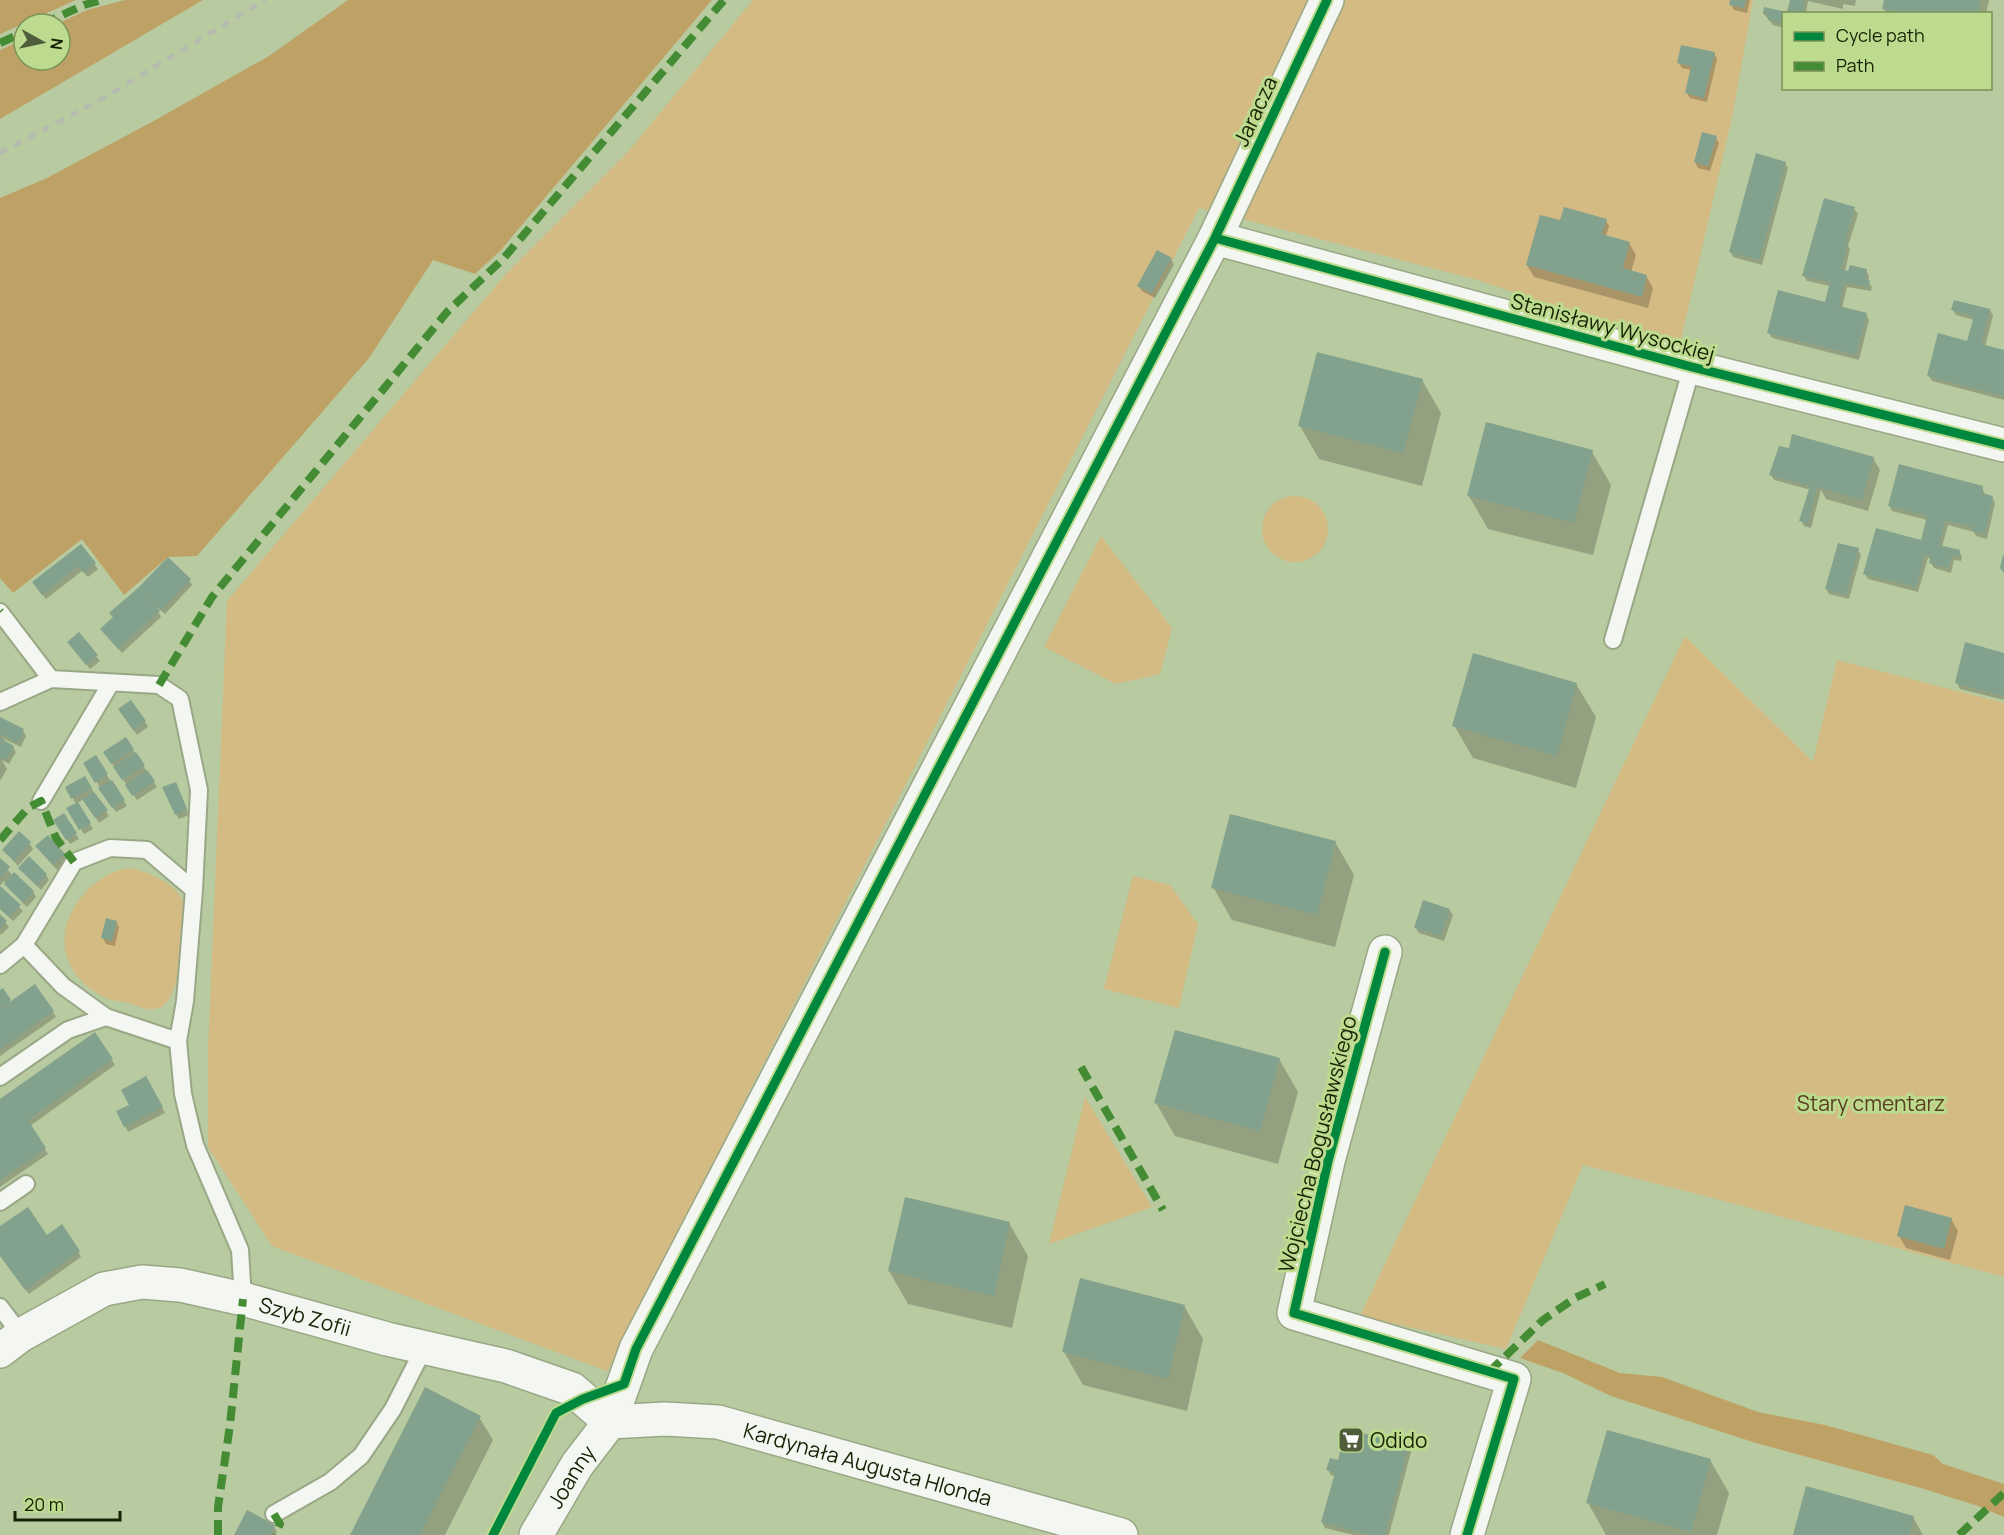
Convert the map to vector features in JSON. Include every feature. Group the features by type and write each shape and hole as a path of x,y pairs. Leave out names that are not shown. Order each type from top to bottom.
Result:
{"street":[{"name":"Jaracza","path":"610,1422 636,1349 1215,238 1327,0"},
{"name":"Stanisławy Wysockiej","path":"1215,238 1692,367 2004,445"},
{"name":"Wojciecha Bogusławskiego","path":"1385,952 1329,1161 1294,1313 1514,1380 1467,1535"},
{"name":"Szyb Zofii","path":"11,1343 104,1289 142,1282 180,1285 243,1299 424,1348 506,1366 572,1389 610,1422"},
{"name":"Kardynała Augusta Hlonda","path":"610,1422 665,1419 718,1422 1121,1535"},
{"name":"Joanny","path":"536,1535 577,1465 610,1422"}],"lane":[{"path":"1614,640 1692,367"},
{"path":"0,612 51,679"},
{"path":"0,702 51,679 159,685 180,699 199,790 185,1001 178,1041 183,1094 195,1145 240,1250 243,1299"},
{"path":"41,801 111,683"},
{"path":"0,965 24,945 74,862 110,848 147,850 194,891"},
{"path":"24,945 63,986 106,1017 178,1041"},
{"path":"0,1077 68,1030 106,1017"},
{"path":"0,1202 26,1184"},
{"path":"0,1307 11,1343"},
{"path":"274,1514 330,1482 361,1456 393,1409 424,1348"}],"green space":[{"path":"753,0 1753,0 1733,113 1679,348 1474,279 1199,208 607,1371 272,1246 208,1147 208,1051 227,601 506,274 627,153"},
{"path":"1288,496 1302,496 1314,501 1323,510 1328,529 1326,542 1319,553 1302,562 1288,562 1276,557 1267,548 1262,536 1262,522 1267,510 1276,501"},
{"path":"1101,536 1172,628 1160,674 1116,684 1044,647"},
{"name":"Stary cmentarz","path":"1685,636 1813,762 1837,660 2004,703 2004,1277 1583,1165 1506,1349 1360,1316"},
{"path":"131,868 152,875 173,888 179,894 184,908 185,916 175,985 166,1004 155,1009 147,1009 102,996 77,975 69,963 65,950 68,921 74,907 84,894 105,876"},
{"path":"1133,876 1170,885 1198,924 1179,1008 1104,989"},
{"path":"1085,1097 1152,1207 1049,1244"}],"shaded area":[{"path":"0,0 76,0 49,12 12,12 12,29 0,34"},
{"path":"125,0 203,0 0,119 0,50 12,44 12,72 72,72 72,17 87,10"},
{"path":"348,0 712,0 500,251 475,274 433,260 369,358 197,556 168,557 124,595 82,539 13,593 0,578 0,198 47,178 269,56"},
{"path":"1538,1340 1620,1373 1662,1377 1758,1412 1825,1425 1933,1455 1943,1464 2004,1484 2004,1517 1978,1506 1921,1488 1756,1443 1611,1396 1563,1373 1520,1358"}],"building":[{"path":"1730,0 1746,0 1744,8 1729,5"},
{"path":"1790,0 1805,0 1802,12 1787,12"},
{"path":"1884,0 1980,0 1977,12 1895,12 1882,9"},
{"path":"1764,7 1787,12 1782,12 1782,23 1768,20 1769,15 1763,14"},
{"path":"1681,45 1715,52 1704,98 1685,93 1691,66 1677,63"},
{"path":"1702,132 1717,136 1708,166 1694,162"},
{"path":"1756,153 1786,162 1759,260 1729,252"},
{"path":"1824,198 1855,207 1845,242 1848,242 1841,269 1848,271 1850,265 1867,269 1865,279 1870,280 1868,287 1844,282 1839,306 1867,313 1856,355 1767,333 1778,290 1825,302 1830,282 1802,276"},
{"path":"1564,207 1607,219 1602,234 1630,242 1623,268 1647,275 1642,297 1526,265 1540,215 1560,220"},
{"path":"1157,250 1172,258 1152,294 1137,286"},
{"path":"1954,300 1990,309 1981,344 2004,350 2004,396 1927,376 1938,333 1967,341 1974,316 1951,310"},
{"path":"1317,352 1423,379 1403,453 1298,426"},
{"path":"1486,422 1593,450 1574,523 1467,496"},
{"path":"1792,434 1874,457 1862,500 1817,487 1808,523 1799,521 1810,486 1769,475 1779,446 1789,448"},
{"path":"1899,464 1983,486 1982,493 1993,496 1985,534 1972,531 1972,527 1945,520 1939,545 1960,550 1958,557 1952,555 1948,568 1929,563 1931,555 1925,554 1916,587 1863,574 1876,528 1921,540 1927,516 1888,506"},
{"path":"1838,543 1859,548 1846,595 1825,589"},
{"path":"81,544 96,563 84,573 78,566 42,595 32,582"},
{"path":"2004,555 2004,573 2000,568"},
{"path":"168,557 191,579 161,610 141,591 160,611 118,649 100,629 113,617 109,613 138,588"},
{"path":"79,632 98,655 86,665 67,642"},
{"path":"1965,642 2004,653 2004,696 1955,683"},
{"path":"1473,653 1577,683 1557,756 1452,726"},
{"path":"131,700 146,721 133,730 118,709"},
{"path":"0,717 24,729 18,743 0,734"},
{"path":"126,737 134,749 111,764 103,752"},
{"path":"0,738 14,746 6,760 0,757"},
{"path":"136,752 145,765 122,780 113,767"},
{"path":"96,755 108,774 95,783 83,763"},
{"path":"147,770 155,781 132,796 125,785"},
{"path":"85,776 92,788 71,799 65,787"},
{"path":"112,780 125,800 112,808 98,788"},
{"path":"176,782 187,809 175,815 162,787"},
{"path":"94,792 108,810 95,818 82,799"},
{"path":"78,802 91,823 79,830 66,808"},
{"path":"64,813 77,833 66,840 53,820"},
{"path":"1230,814 1336,841 1317,915 1211,888"},
{"path":"19,831 31,842 14,861 2,850"},
{"path":"48,835 65,854 53,865 35,846"},
{"path":"29,856 47,874 37,886 18,868"},
{"path":"0,858 10,867 0,878"},
{"path":"14,872 34,891 23,902 4,884"},
{"path":"0,886 21,905 9,917 0,909"},
{"path":"1423,900 1450,909 1441,936 1414,928"},
{"path":"0,914 7,921 0,928"},
{"path":"106,918 117,921 112,941 101,938"},
{"path":"35,984 54,1011 0,1049 0,1009"},
{"path":"3,988 11,1000 0,1007 0,990"},
{"path":"1175,1030 1280,1058 1260,1131 1154,1103"},
{"path":"95,1032 113,1059 28,1120 46,1148 0,1180 0,1099"},
{"path":"146,1076 163,1107 124,1127 116,1111 129,1105 121,1090"},
{"path":"905,1197 1010,1222 994,1296 888,1271"},
{"path":"1905,1205 1952,1218 1944,1249 1897,1236"},
{"path":"28,1207 47,1235 62,1224 80,1251 25,1290 0,1256 0,1226"},
{"path":"1080,1278 1185,1305 1168,1379 1062,1352"},
{"path":"425,1387 481,1416 420,1535 350,1535"},
{"path":"1346,1429 1409,1445 1385,1535 1369,1535 1321,1522 1335,1473 1326,1470 1330,1458 1338,1460"},
{"path":"1607,1430 1711,1459 1691,1532 1586,1503"},
{"path":"1806,1486 1914,1516 1909,1535 1793,1535"},
{"path":"247,1510 275,1525 270,1535 234,1535"}],"railway":[{"path":"0,153 100,100 265,0"}],"marked path":[{"path":"69,12 102,0"},
{"path":"159,685 212,597 447,312 503,259 724,0"},
{"path":"0,43 12,38"},
{"path":"0,840 28,808 41,801 56,838 74,862"},
{"path":"1081,1067 1163,1210"},
{"path":"1489,1372 1543,1320 1575,1298 1605,1284"},
{"path":"218,1535 218,1507 230,1425 243,1299"},
{"path":"1959,1535 2004,1493"},
{"path":"274,1514 280,1524 275,1535"}],"cycle path":[{"path":"493,1535 556,1413 583,1399 624,1384 636,1349 1215,238 1327,0"},
{"path":"1215,238 1692,367 2004,445"},
{"path":"1385,952 1328,1161 1294,1313 1514,1379 1467,1535"}],"place":[{"name":"Odido","path":"1351,1440"}]}
